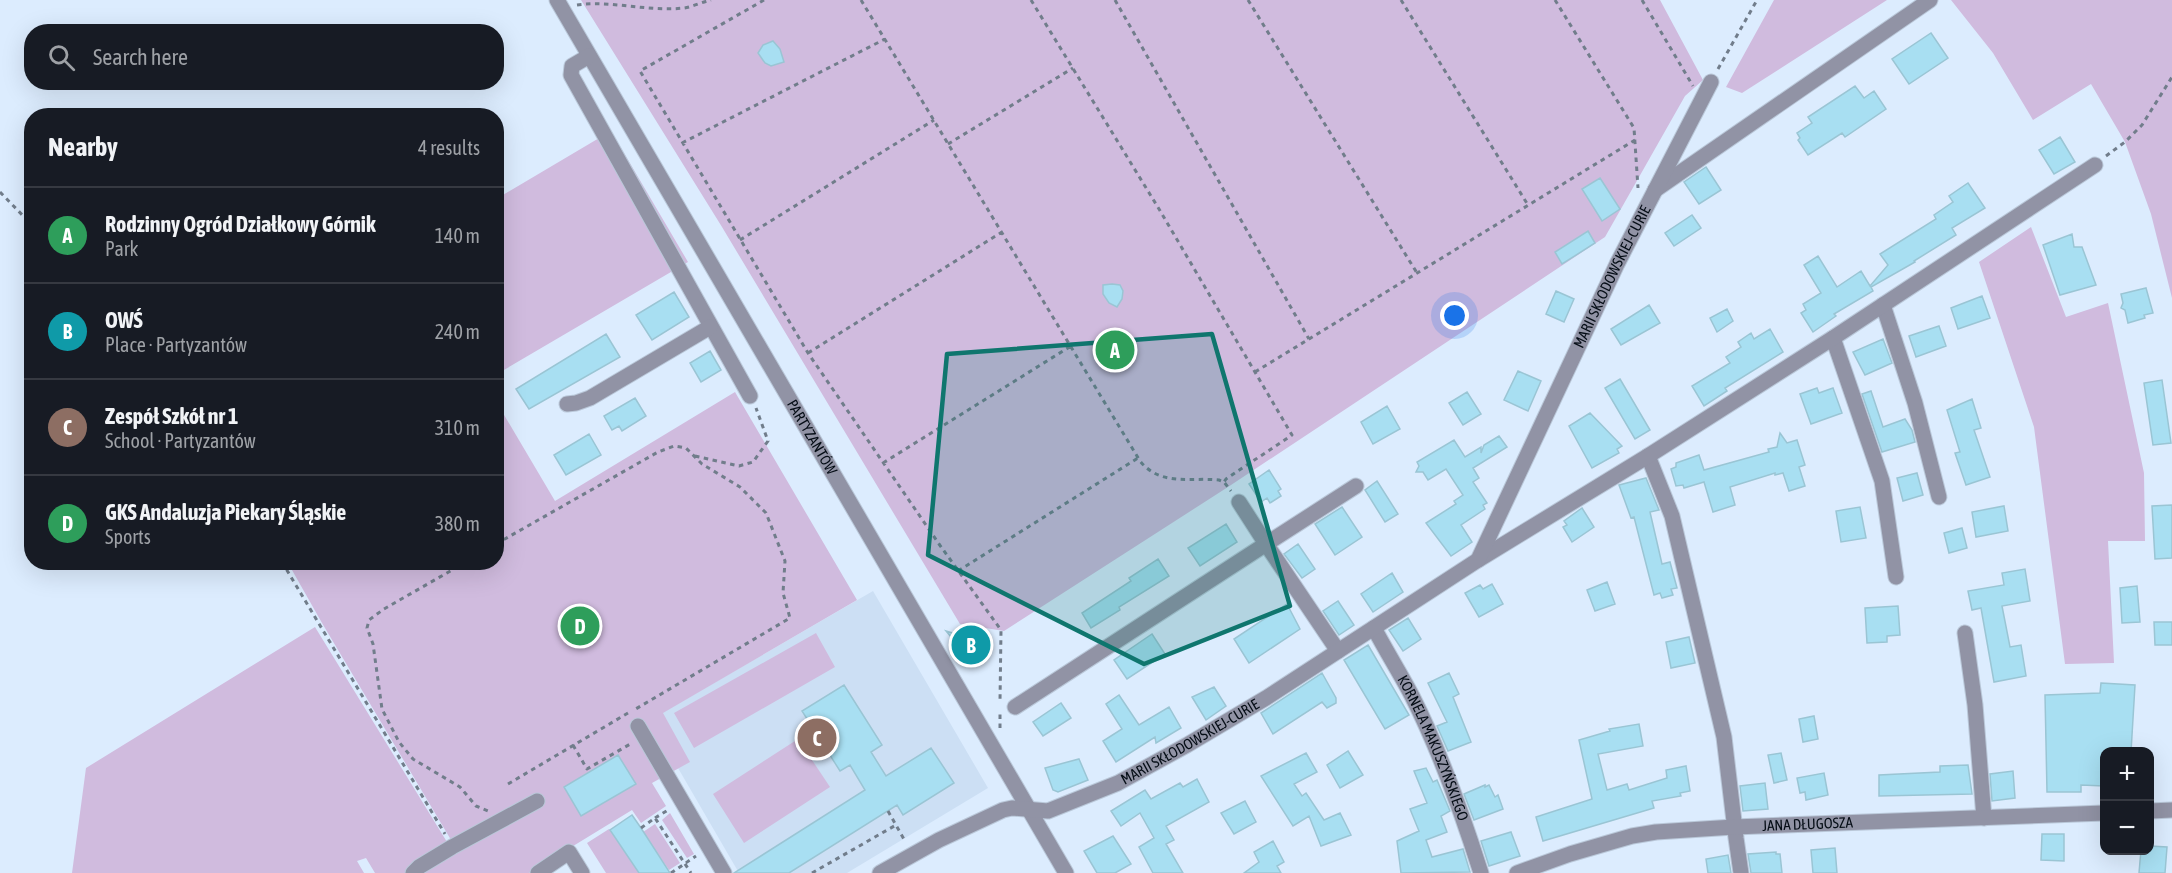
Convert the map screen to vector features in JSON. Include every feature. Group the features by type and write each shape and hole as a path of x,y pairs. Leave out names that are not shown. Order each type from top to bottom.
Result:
{"street":[{"path":"1646,195 1930,0"},
{"name":"PARTYZANTÓW","path":"560,5 1066,873"},
{"path":"590,56 572,66 571,75 664,238 710,327 750,396"},
{"name":"MARII SKŁODOWSKIEJ-CURIE","path":"1479,560 1646,195 1711,82"},
{"name":"MARII SKŁODOWSKIEJ-CURIE","path":"880,873 939,840 1003,810 1012,808 1048,811 1118,783 1197,740 1833,338 2095,165"},
{"path":"1882,305 1914,403 1939,497"},
{"path":"567,404 590,398 710,327"},
{"path":"1833,338 1882,481 1896,577"},
{"path":"1648,456 1672,516 1697,615 1724,737 1741,873"},
{"path":"1015,707 1356,486"},
{"path":"1239,502 1338,651"},
{"name":"KORNELA MAKUSZYŃSKIEGO","path":"1374,628 1435,745 1464,817 1481,873"},
{"path":"1965,633 1976,705 1984,818"},
{"path":"641,731 724,873"},
{"path":"413,873 452,847 537,801"},
{"path":"2154,811 2172,810"},
{"name":"JANA DŁUGOSZA","path":"1517,873 1632,836 1656,832 2100,813"},
{"path":"538,873 569,852 582,873"}],"path":[{"path":"560,5 607,0 684,8 711,0"},
{"path":"764,0 640,71 808,353 1001,630 1000,729"},
{"path":"861,0 1138,458 1146,468 1167,479 1209,479 1224,482 1239,502"},
{"path":"1031,0 1159,209 1292,435 1224,482"},
{"path":"1115,0 1309,339"},
{"path":"1248,0 1417,273"},
{"path":"1401,0 1528,205"},
{"path":"1555,0 1634,128 1646,195"},
{"path":"1642,0 1680,62 1700,101"},
{"path":"1711,82 1757,0"},
{"path":"682,143 885,39"},
{"path":"948,144 1072,68"},
{"path":"2095,165 2125,142 2142,125 2172,77"},
{"path":"740,240 934,120"},
{"path":"1255,373 1635,140"},
{"path":"0,192 24,217"},
{"path":"808,353 1002,232"},
{"path":"883,463 1071,346"},
{"path":"695,456 739,466 753,462 768,441 750,396"},
{"path":"504,539 658,452 680,446 686,448 702,464 723,475 753,498 766,513 781,547 785,561 783,592 790,618 756,639"},
{"path":"958,571 1138,458"},
{"path":"287,570 452,847"},
{"path":"452,570 384,609 369,620 367,628 373,644 382,709 399,742 412,759 460,787 476,806 490,812"},
{"path":"573,745 587,769 641,731"},
{"path":"640,828 668,810"},
{"path":"888,811 906,842"},
{"path":"655,818 691,873"},
{"path":"812,873 896,825"},
{"path":"671,873 696,856"}],"highlighted area":[{"path":"1212,334 1290,606 1144,664 928,555 947,354"}],"shaded area":[{"path":"581,0 1660,0 1703,80 1685,96 1605,237 1228,487 1004,631 960,624 722,227"},
{"path":"1774,0 1887,0 1742,93 1726,87"},
{"path":"1951,0 2172,0 2172,298 2151,214 2125,142 2091,84 2033,120 1993,53"},
{"path":"611,131 688,262 504,370 504,194"},
{"path":"2031,227 2066,317 2108,303 2144,473 2145,541 2108,541 2114,663 2065,664 2034,427 1979,262"},
{"path":"735,392 857,600 663,713 690,762 652,783 666,806 641,823 632,810 529,873 419,873 457,850 292,570 504,570 504,415 555,501"},
{"path":"873,591 988,788 847,873 739,873 678,768 689,762 662,713"},
{"path":"315,627 447,842 408,873 375,873 366,858 357,861 364,873 72,873 86,768"},
{"path":"816,633 835,667 694,748 674,713"},
{"path":"798,739 830,787 744,843 713,794"},
{"path":"670,813 694,854 687,858 662,820"},
{"path":"655,824 680,863 669,870 643,832"},
{"path":"609,829 639,873 606,873 587,843"}],"building":[{"path":"1931,33 1948,58 1909,84 1892,59"},
{"path":"773,41 780,49 784,62 771,66 765,63 758,53 763,45"},
{"path":"1855,86 1864,98 1874,91 1886,109 1845,137 1842,133 1808,155 1798,140 1800,138 1797,133 1812,123 1808,117"},
{"path":"2060,137 2075,162 2054,174 2039,150"},
{"path":"1706,167 1721,190 1699,204 1684,182"},
{"path":"1600,178 1620,209 1602,221 1582,189"},
{"path":"1968,183 1985,208 1952,228 1956,235 1871,287 1873,291 1834,314 1836,316 1813,332 1801,313 1806,310 1803,304 1821,293 1804,265 1818,256 1837,287 1861,271 1870,286 1888,265 1880,254 1936,219 1934,215 1953,202 1949,196"},
{"path":"1692,215 1701,228 1674,246 1665,233"},
{"path":"1588,231 1595,243 1562,264 1555,252"},
{"path":"2072,234 2074,247 2082,247 2096,285 2060,295 2043,245"},
{"path":"1103,285 1120,285 1123,291 1122,299 1117,307 1109,303 1103,294"},
{"path":"2146,288 2153,313 2128,323 2125,310 2121,308 2123,303 2121,294"},
{"path":"1556,291 1574,299 1564,322 1546,314"},
{"path":"674,292 689,317 652,340 636,315"},
{"path":"1982,296 1990,318 1958,329 1951,308"},
{"path":"1649,305 1660,323 1621,345 1611,329"},
{"path":"1727,309 1733,321 1717,332 1710,318"},
{"path":"1939,326 1946,346 1916,357 1909,336"},
{"path":"1770,329 1783,352 1725,388 1727,391 1704,406 1692,386 1730,363 1726,357 1741,347 1738,342 1751,333 1754,339"},
{"path":"606,334 620,357 529,409 516,389"},
{"path":"1883,339 1892,363 1865,375 1853,352"},
{"path":"710,351 721,370 701,382 690,363"},
{"path":"1518,371 1541,381 1528,411 1504,400"},
{"path":"1620,379 1650,430 1635,439 1605,388"},
{"path":"2162,380 2171,443 2153,445 2144,383"},
{"path":"1817,388 1819,393 1833,388 1842,413 1811,424 1800,394"},
{"path":"1871,391 1883,427 1905,419 1912,430 1915,442 1882,452 1862,394"},
{"path":"1467,392 1481,414 1463,425 1449,403"},
{"path":"635,398 646,416 622,431 619,426 612,430 604,416"},
{"path":"1972,399 1981,428 1974,430 1990,477 1966,485 1955,453 1960,452 1947,410"},
{"path":"1387,406 1400,429 1373,444 1361,422"},
{"path":"1590,413 1622,446 1617,449 1619,453 1592,468 1569,426"},
{"path":"1780,433 1787,443 1797,440 1805,465 1799,467 1805,486 1789,491 1783,473 1775,475 1775,473 1730,487 1735,505 1713,512 1704,482 1684,488 1683,485 1676,486 1671,469 1676,467 1676,463 1699,455 1704,470 1769,452 1768,449 1777,447"},
{"path":"589,434 601,455 566,475 554,455"},
{"path":"1499,436 1507,447 1473,468 1479,478 1473,482 1487,503 1483,505 1485,509 1461,525 1472,542 1451,556 1426,523 1456,504 1454,501 1463,495 1446,469 1428,480 1423,472 1416,472 1419,466 1417,462 1454,440 1465,457 1481,447 1481,453 1484,445"},
{"path":"1269,470 1281,489 1278,491 1281,496 1270,503 1267,498 1261,502 1249,484"},
{"path":"1917,473 1923,495 1903,501 1897,478"},
{"path":"1646,478 1659,510 1650,512 1662,564 1670,562 1677,588 1671,589 1673,595 1662,598 1660,593 1654,595 1634,517 1631,518 1619,485"},
{"path":"1377,481 1398,514 1385,522 1365,490"},
{"path":"2172,505 2172,558 2155,559 2152,506"},
{"path":"2004,506 2008,531 1976,537 1972,512"},
{"path":"1342,507 1362,537 1335,555 1315,524"},
{"path":"1860,507 1866,538 1841,542 1836,511"},
{"path":"1582,508 1594,527 1572,542 1563,527 1567,525 1564,521"},
{"path":"1226,524 1237,542 1200,566 1188,548"},
{"path":"1962,528 1967,548 1949,553 1944,533"},
{"path":"1298,544 1315,569 1302,578 1284,554"},
{"path":"1158,559 1169,576 1119,607 1120,610 1091,628 1082,613 1131,581 1129,578"},
{"path":"2025,569 2030,601 2002,606 2010,647 2021,645 2026,676 1994,682 1981,608 1972,610 1968,591 2004,585 2002,573"},
{"path":"1392,573 1403,592 1373,612 1361,594"},
{"path":"1607,582 1615,604 1595,611 1587,590"},
{"path":"1492,584 1503,604 1479,617 1465,593 1480,585 1483,589"},
{"path":"2137,586 2140,622 2122,623 2120,588"},
{"path":"1338,601 1354,625 1339,635 1323,611"},
{"path":"1287,604 1300,629 1249,663 1234,639"},
{"path":"1898,606 1900,635 1887,636 1887,642 1867,643 1865,608"},
{"path":"1408,618 1421,639 1403,651 1389,630"},
{"path":"2154,622 2172,622 2172,645 2155,645"},
{"path":"946,631 966,637 973,634 980,638 987,650 970,660"},
{"path":"1152,634 1165,654 1127,679 1114,660"},
{"path":"1689,637 1695,663 1671,668 1666,642"},
{"path":"1368,645 1409,715 1385,729 1344,660"},
{"path":"1322,673 1336,698 1336,703 1327,708 1322,702 1273,734 1261,713"},
{"path":"1449,673 1459,694 1453,697 1471,742 1448,751 1437,726 1447,722 1428,683"},
{"path":"2101,683 2135,685 2131,747 2100,747 2100,786 2081,785 2081,792 2047,792 2045,695 2100,693"},
{"path":"844,685 882,745 871,752 886,776 931,748 954,783 903,815 897,805 789,873 734,873 865,790 850,765 840,771 802,711"},
{"path":"1214,687 1226,706 1206,720 1192,697"},
{"path":"1119,695 1139,725 1169,707 1181,728 1156,743 1155,737 1116,762 1103,741 1122,729 1106,704"},
{"path":"1061,703 1071,718 1043,736 1033,722"},
{"path":"1814,716 1818,739 1803,742 1799,719"},
{"path":"1639,724 1643,746 1598,754 1607,790 1627,784 1629,790 1667,778 1666,770 1686,766 1690,791 1680,793 1681,796 1652,801 1654,808 1543,841 1536,817 1592,799 1579,740 1610,731 1609,729"},
{"path":"1348,751 1363,775 1340,788 1327,765"},
{"path":"1306,753 1317,772 1294,784 1302,796 1306,793 1324,820 1340,813 1351,835 1321,846 1309,816 1293,826 1261,776"},
{"path":"1781,753 1787,780 1774,783 1768,755"},
{"path":"618,755 636,784 581,816 564,787"},
{"path":"1079,759 1088,780 1058,792 1053,790 1045,768"},
{"path":"1968,765 1972,794 1879,796 1879,775 1940,772 1940,766"},
{"path":"1426,768 1433,782 1437,780 1450,811 1441,816 1447,832 1426,840 1432,857 1463,849 1470,872 1401,873 1397,841 1419,831 1410,809 1427,803 1414,771"},
{"path":"2013,771 2015,798 1992,801 1990,774"},
{"path":"1824,773 1828,795 1806,800 1805,792 1800,793 1797,778"},
{"path":"1197,779 1209,802 1166,826 1174,840 1166,844 1183,873 1153,873 1139,847 1154,838 1140,813 1121,826 1111,811 1145,790 1151,799 1180,783 1183,787"},
{"path":"1765,783 1768,809 1743,811 1740,786"},
{"path":"1485,785 1485,787 1489,785 1495,797 1498,795 1503,809 1474,820 1464,794"},
{"path":"1245,801 1256,822 1234,834 1221,813"},
{"path":"632,815 670,873 639,873 610,830"},
{"path":"1511,832 1520,856 1489,866 1481,841"},
{"path":"2042,834 2064,834 2064,861 2041,860"},
{"path":"1113,836 1131,864 1115,873 1097,873 1084,851"},
{"path":"1273,841 1284,862 1277,866 1281,873 1244,873 1259,862 1254,852"},
{"path":"2154,846 2167,847 2165,873 2139,873 2141,855 2154,855"},
{"path":"1835,848 1837,873 1813,873 1811,850"},
{"path":"1776,852 1780,854 1782,873 1751,873 1748,854"},
{"path":"1728,855 1731,873 1708,873 1706,859"}],"place":[{"name":"Rodzinny Ogród Działkowy Górnik","path":"1115,350"},
{"name":"GKS Andaluzja Piekary Śląskie","path":"580,626"},
{"name":"OWŚ","path":"971,645"},
{"name":"Zespół Szkół nr 1","path":"817,738"}]}
